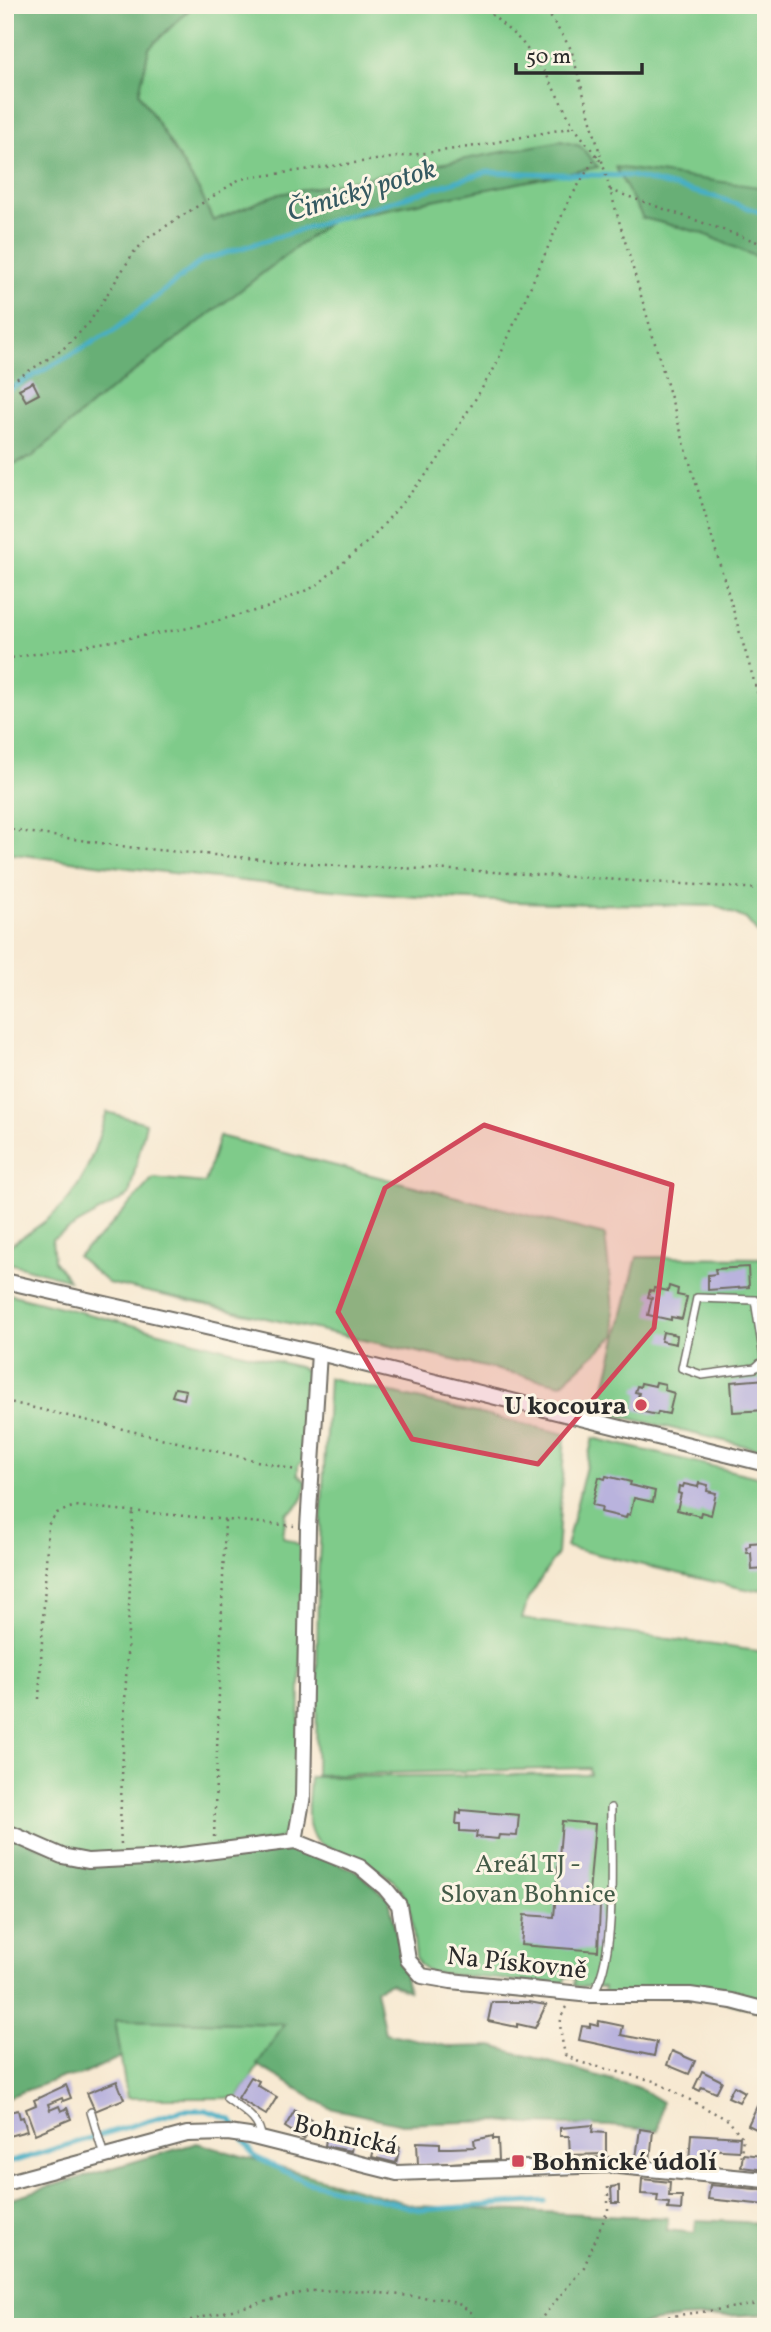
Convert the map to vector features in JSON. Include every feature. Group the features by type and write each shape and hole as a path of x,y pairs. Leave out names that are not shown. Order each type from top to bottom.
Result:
{"street":[{"path":"5,1281 319,1353 766,1464"},
{"path":"5,1832 62,1856 88,1861 166,1857 295,1841 303,1796 308,1527 319,1353"},
{"name":"Na Pískovně","path":"295,1841 360,1867 385,1888 399,1905 408,1960 422,1976 591,1995 690,1995 732,2001 766,2010"},
{"name":"Bohnická","path":"5,2183 187,2134 229,2133 397,2173 607,2165 766,2180"}],"lane":[{"path":"697,1298 755,1300 765,1358 755,1368 702,1375 682,1368 697,1298"},
{"path":"591,1995 597,1987 609,1947 611,1808"},
{"path":"228,2098 254,2119 262,2130 255,2138"},
{"path":"91,2112 104,2156"}],"path":[{"path":"481,5 521,41 546,74 574,127 604,166"},
{"path":"543,5 571,49 766,722"},
{"path":"5,386 62,350 89,323 134,252 149,237 240,180 476,146 574,127"},
{"path":"5,659 189,628 267,608 316,586 364,545 436,463 495,367 568,202 600,150"},
{"path":"610,188 766,245"},
{"path":"5,829 135,848 339,866 478,871 761,889 766,900"},
{"path":"5,1401 312,1474"},
{"path":"38,1699 48,1525 57,1513 75,1506 308,1527"},
{"path":"121,1844 133,1511"},
{"path":"215,1851 214,1793 225,1520"},
{"path":"560,2028 565,2054 579,2062 654,2081 728,2120 743,2138 738,2178"},
{"path":"534,2327 584,2267 608,2210 607,2165"},
{"path":"163,2327 309,2291 335,2290 443,2299 461,2305 472,2313 477,2327"},
{"path":"592,2327 766,2303"}],"highlighted area":[{"path":"484,1125 672,1185 654,1328 538,1464 412,1439 338,1312 385,1188"}],"green space":[{"path":"5,5 194,5 149,48 139,93 200,192 213,221 275,195 561,141 580,146 598,167 332,220 93,403 32,457 5,467"},
{"path":"194,5 766,5 766,188 756,188 643,218 702,233 766,261 766,988 761,937 746,919 716,906 418,897 263,883 5,853 5,467 32,457 93,403 332,220 538,179 371,178 275,195 213,221 200,192 139,93 149,48"},
{"path":"615,167 766,188 766,261 702,233 643,218"},
{"path":"107,1112 146,1123 129,1195 52,1239 54,1261 69,1280 5,1262 5,1248 48,1218 64,1204 77,1187 92,1156"},
{"path":"219,1136 605,1235 616,1335 561,1384 108,1283 77,1256 103,1234 153,1178 205,1183"},
{"path":"637,1257 766,1258 766,1451 599,1411"},
{"path":"5,1293 299,1367 309,1372 306,1459 298,1465 298,1474 306,1482 299,1505 286,1513 283,1537 304,1547 297,1797 289,1827 276,1840 128,1862 46,1850 5,1833"},
{"name":"Areál TJ - Slovan Bohnice","path":"329,1378 565,1434 557,1554 528,1599 522,1619 766,1652 766,2013 702,1996 604,1997 604,1987 574,1986 575,1978 565,1977 564,1985 431,1973 419,1964 416,1957 409,1908 397,1884 365,1863 319,1844 314,1837 308,1821 310,1777 590,1774 589,1768 316,1775 318,1578"},
{"path":"593,1438 766,1479 766,1589 749,1590 566,1547"},
{"path":"5,1833 46,1850 128,1862 276,1840 355,1870 389,1898 408,1991 390,1983 376,1989 385,2033 451,2047 492,2046 637,2087 662,2102 658,2131 500,2121 402,2124 330,2108 257,2065 284,2024 115,2020 121,2057 79,2076 63,2077 5,2098"},
{"path":"115,2020 285,2024 238,2098 127,2098"},
{"path":"197,2143 416,2206 668,2218 667,2230 695,2233 696,2220 766,2223 766,2314 678,2318 631,2327 5,2327 5,2200"}],"building":[{"path":"33,382 39,394 26,401 19,389"},
{"path":"748,1267 749,1287 708,1290 708,1275 716,1274 715,1269"},
{"path":"669,1286 678,1289 677,1295 687,1297 682,1319 671,1317 671,1320 648,1315 652,1298 648,1297 650,1290 653,1291 654,1288 668,1291"},
{"path":"663,1332 677,1335 676,1344 661,1341"},
{"path":"766,1379 766,1410 733,1412 731,1382"},
{"path":"656,1382 665,1384 664,1390 674,1393 669,1414 658,1412 657,1415 635,1410 639,1393 635,1392 637,1386 640,1387 641,1383 655,1386"},
{"path":"175,1388 186,1390 184,1399 172,1396"},
{"path":"606,1476 655,1491 653,1502 634,1498 630,1515 627,1514 626,1518 601,1512 602,1507 592,1505 599,1477 605,1479"},
{"path":"699,1483 708,1485 707,1491 716,1493 711,1515 701,1512 700,1516 677,1510 681,1494 678,1493 679,1486 683,1487 684,1484 698,1487"},
{"path":"766,1542 766,1569 752,1570 751,1553 747,1553 746,1547 750,1546 750,1543"},
{"path":"461,1810 519,1815 517,1836 499,1835 498,1839 476,1837 477,1832 460,1831 460,1824 456,1824 457,1813 461,1814"},
{"path":"562,1821 595,1824 588,1905 600,1906 598,1951 521,1945 524,1915 554,1917"},
{"path":"492,2002 546,2005 535,2028 517,2024 517,2027 488,2021"},
{"path":"599,2021 623,2026 621,2035 657,2042 654,2056 579,2040 582,2026 598,2026"},
{"path":"672,2051 695,2061 689,2074 667,2065"},
{"path":"702,2071 722,2081 716,2093 702,2087 700,2091 694,2088"},
{"path":"251,2077 259,2081 257,2085 277,2097 266,2115 238,2098"},
{"path":"117,2081 124,2099 95,2111 87,2093"},
{"path":"66,2085 71,2098 63,2101 62,2098 48,2104 50,2110 59,2106 61,2111 67,2108 71,2119 35,2134 26,2109 36,2105 34,2100"},
{"path":"734,2086 745,2092 739,2102 728,2097"},
{"path":"766,2104 766,2134 748,2125 757,2106 763,2109"},
{"path":"18,2110 27,2131 5,2137 5,2113"},
{"path":"295,2110 314,2122 304,2139 285,2127"},
{"path":"593,2125 592,2132 606,2133 606,2154 570,2155 569,2136 560,2136 560,2128"},
{"path":"343,2126 356,2129 351,2151 325,2146 328,2127 342,2130"},
{"path":"640,2129 653,2131 650,2160 636,2158"},
{"path":"691,2134 740,2137 739,2151 705,2149 704,2164 689,2162"},
{"path":"493,2136 493,2139 498,2139 499,2160 418,2165 417,2142 440,2143 440,2148 475,2147 474,2140"},
{"path":"376,2141 400,2147 396,2163 372,2157"},
{"path":"765,2149 766,2170 741,2167 743,2154 763,2156"},
{"path":"642,2179 670,2182 669,2196 682,2196 681,2210 668,2209 669,2203 657,2202 658,2195 641,2194"},
{"path":"710,2185 766,2190 766,2205 708,2199"},
{"path":"619,2186 619,2203 612,2203 611,2187"}],"waterway":[{"name":"Čimický potok","path":"5,392 113,331 203,260 486,172 631,176 716,197 766,214"},
{"path":"5,2164 183,2110 206,2110 231,2119 255,2157 305,2181 421,2210 545,2201"}],"place":[{"name":"U kocoura","path":"641,1405"},
{"name":"Bohnické údolí","path":"518,2161"}]}
